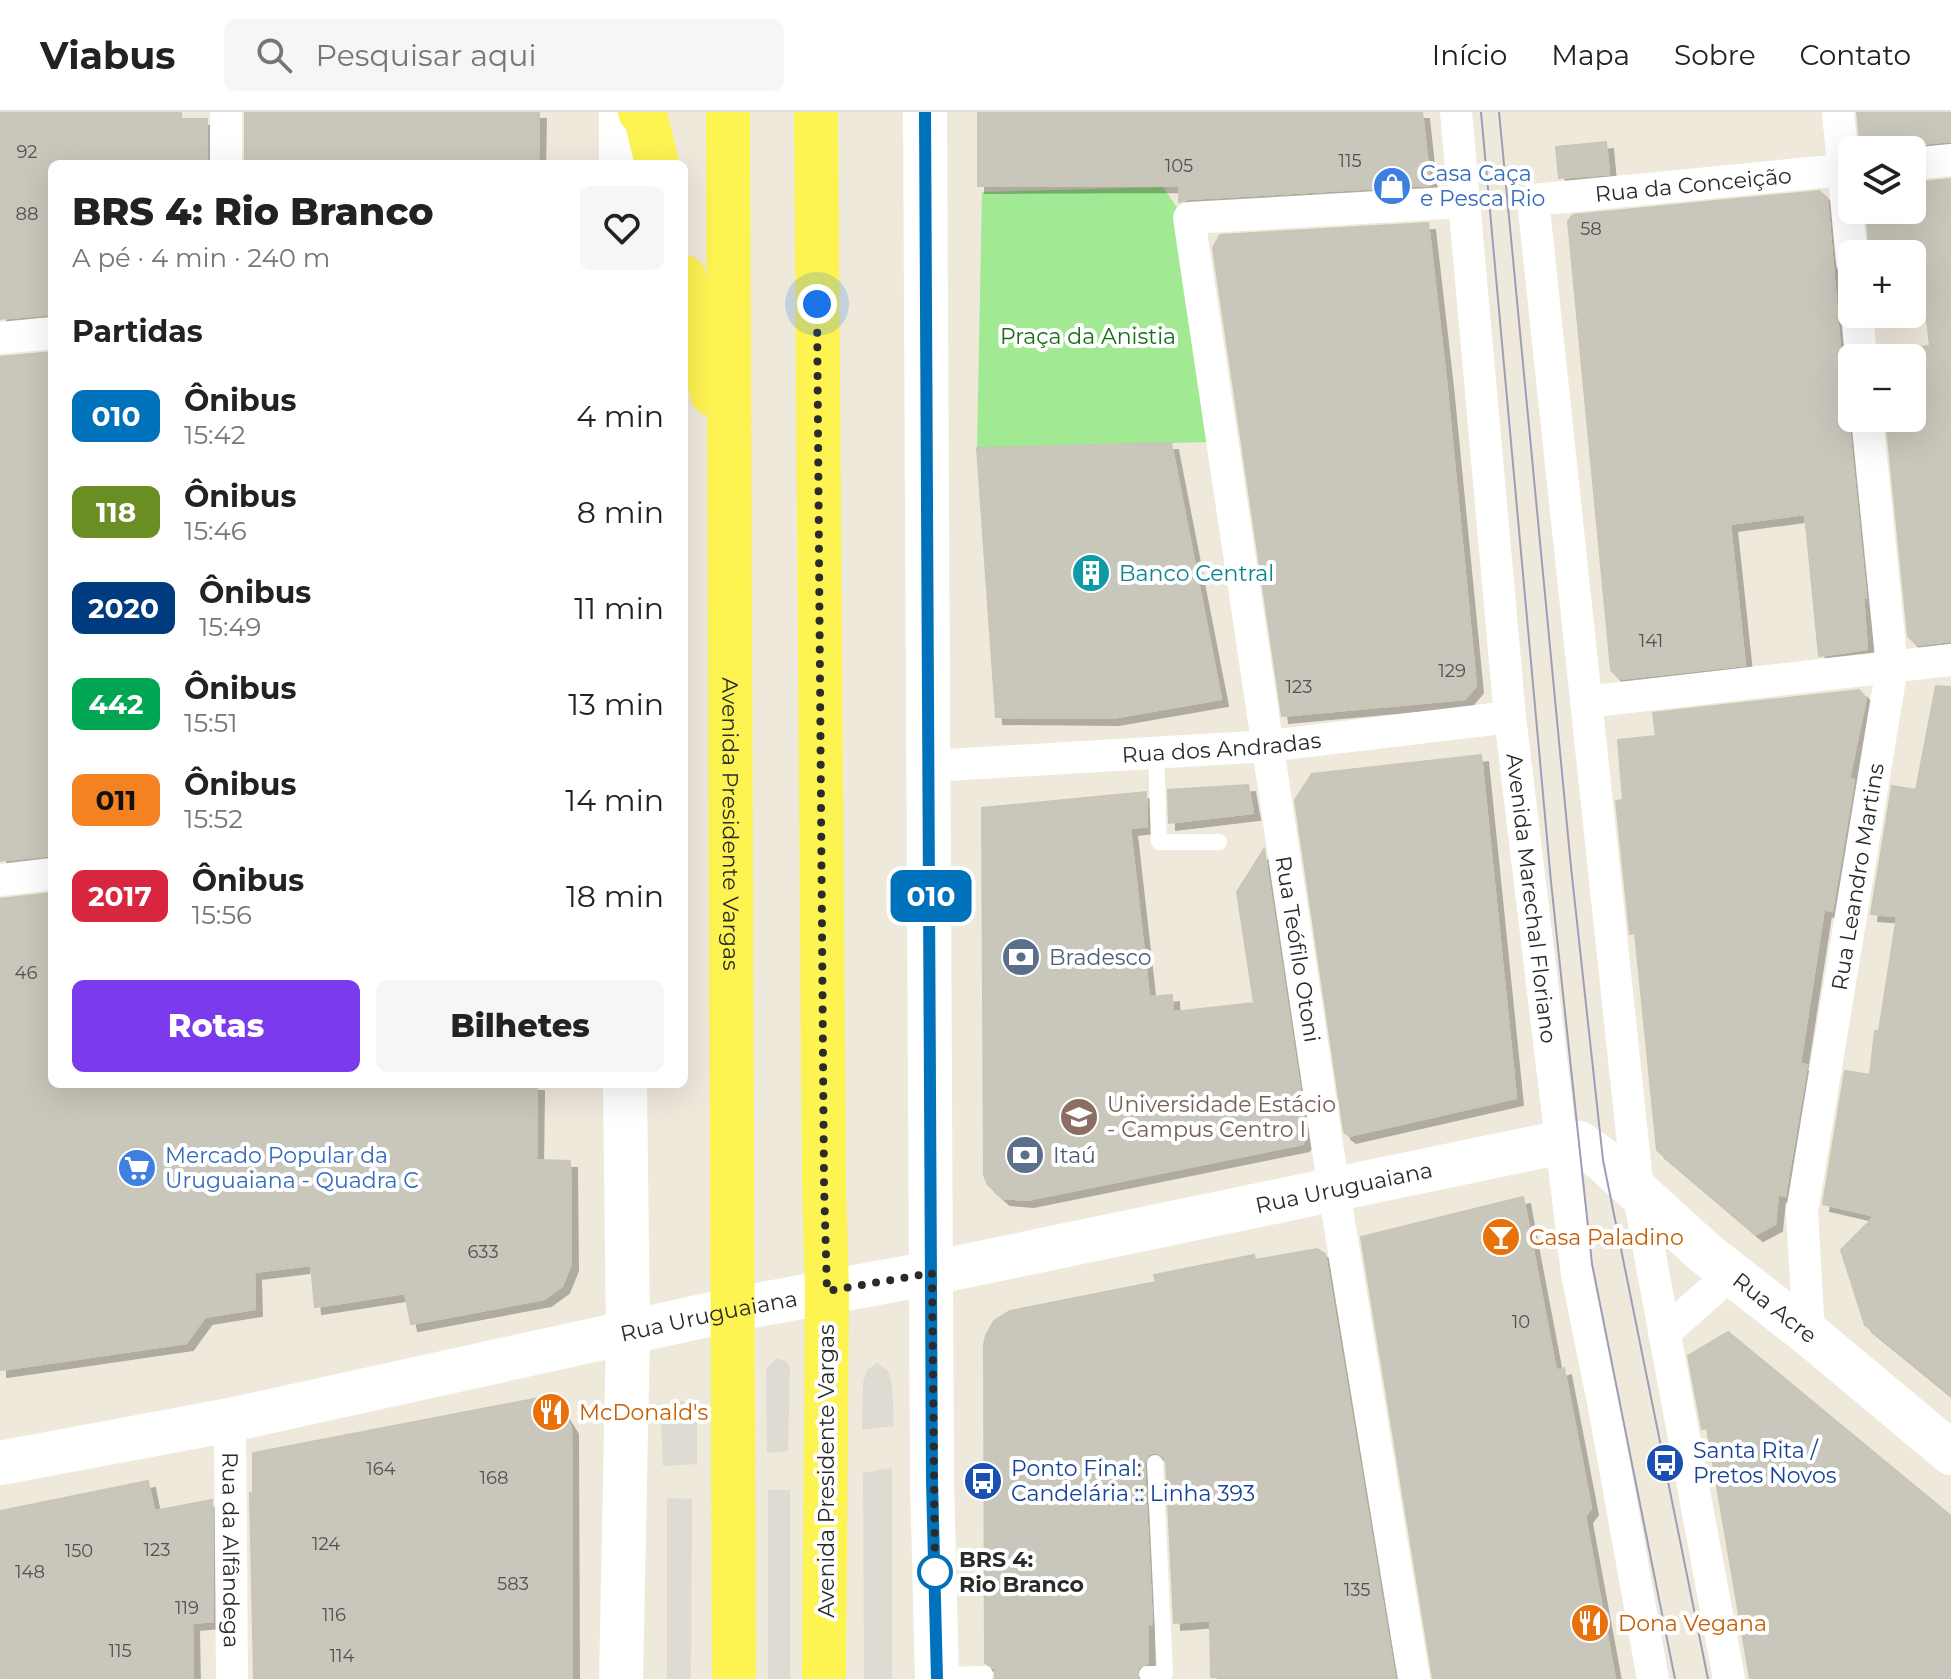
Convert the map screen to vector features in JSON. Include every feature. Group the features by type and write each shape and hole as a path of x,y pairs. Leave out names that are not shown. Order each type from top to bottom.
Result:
{"main road":[{"path":"621,112 621,160"},
{"path":"640,112 646,118 656,160"},
{"name":"Avenida Presidente Vargas","path":"728,112 730,1310 734,1679"},
{"name":"Avenida Presidente Vargas","path":"816,112 827,1291 824,1679"},
{"path":"925,112 932,1481 937,1677"},
{"path":"688,294 730,470"},
{"path":"621,1679 628,1333 625,1088"},
{"name":"Rua Uruguaiana","path":"0,1463 230,1420 730,1310 932,1273 1562,1142"},
{"name":"Rua Acre","path":"1562,1142 1579,1143 1603,1160 1705,1253 1809,1334 1951,1453"}],"street":[{"path":"226,112 226,160"},
{"name":"Avenida Marechal Floriano","path":"1456,112 1510,717 1577,1274 1653,1679"},
{"path":"1838,112 1842,136"},
{"path":"1926,163 1951,160"},
{"name":"Rua da Conceição","path":"1586,702 1533,200 1838,171"},
{"name":"Rua Teófilo Otoni","path":"1414,1679 1334,1191 1189,218 1464,202"},
{"path":"0,338 48,333"},
{"name":"Rua Leandro Martins","path":"1809,1334 1802,1212 1892,667 1868,432"},
{"path":"1729,1679 1638,1191 1586,702 1951,660"},
{"name":"Rua dos Andradas","path":"930,766 1268,746 1510,717"},
{"path":"0,880 48,874"},
{"path":"1664,1333 1732,1273"},
{"name":"Rua da Alfândega","path":"230,1420 232,1679"}],"lane":[{"path":"1156,753 1159,842 1219,842"},
{"path":"1147,1674 1165,1676 1155,1463"},
{"path":"937,1677 985,1674"}],"green space":[{"name":"Praça da Anistia","path":"1163,187 1182,215 1210,442 977,448 982,192"}],"shaded area":[{"path":"777,1358 786,1361 790,1368 788,1451 767,1453 766,1368"},
{"path":"877,1363 888,1371 892,1385 894,1426 862,1430 863,1383 867,1370"},
{"path":"679,1400 691,1405 697,1417 697,1464 663,1466 661,1418 666,1408"},
{"path":"892,1468 892,1679 864,1679 863,1473"},
{"path":"768,1490 790,1490 790,1679 768,1679"},
{"path":"667,1498 692,1499 691,1679 667,1679"}],"building":[{"path":"0,112 181,112 181,119 207,119 207,160 48,160 48,314 0,319"},
{"path":"245,112 539,112 538,160 245,160"},
{"path":"978,112 1422,112 1430,185 1179,202 1179,185 978,186"},
{"path":"1857,112 1951,112 1951,141 1926,144 1926,136 1860,136"},
{"path":"1606,142 1609,174 1559,178 1556,147"},
{"path":"1951,179 1951,641 1917,645 1908,636 1887,432 1926,432 1926,346 1930,346 1926,312 1926,240 1869,240 1867,224 1926,224 1926,182"},
{"path":"1819,191 1827,198 1840,344 1838,432 1849,432 1866,597 1863,595 1867,649 1819,656 1805,514 1730,524 1745,665 1620,679 1611,670 1568,221 1573,215"},
{"path":"1428,223 1476,686 1465,699 1282,716 1213,248 1220,235"},
{"path":"48,352 48,855 0,861 0,357"},
{"name":"Banco Central","path":"1171,443 1221,699 1112,718 996,717 977,448"},
{"path":"1936,686 1951,687 1951,1395 1865,1325 1841,1250 1875,1216 1823,1204 1845,1071 1870,1075 1875,1031 1879,1031 1897,916 1871,914 1892,786 1916,790"},
{"path":"1859,690 1866,698 1849,779 1854,780 1832,911 1824,909 1800,1064 1807,1065 1785,1196 1778,1194 1775,1224 1756,1234 1657,1150 1635,933 1630,934 1616,801 1623,800 1618,740 1656,736 1653,713"},
{"path":"1481,755 1516,1098 1349,1136 1344,1132 1295,800 1312,774"},
{"path":"1248,785 1253,813 1169,823 1168,790"},
{"path":"1146,792 1147,826 1130,828 1149,997 1172,995 1173,1012 1254,1003 1237,892 1264,849 1307,1137 1302,1144 1027,1200 1003,1198 988,1185 984,1175 982,808"},
{"path":"48,893 48,1088 537,1088 536,1160 570,1161 571,1264 562,1286 544,1299 411,1324 405,1293 315,1307 311,1265 254,1272 255,1309 205,1317 186,1343 0,1370 0,899"},
{"path":"1523,1197 1556,1371 1564,1368 1591,1508 1585,1516 1615,1679 1433,1679 1361,1237"},
{"path":"1317,1249 1325,1254 1395,1679 1211,1677 1210,1620 1174,1623 1166,1462 1164,1456 1155,1452 1148,1454 1144,1463 1152,1624 1147,1625 1148,1663 1138,1668 1137,1679 995,1679 995,1669 985,1663 984,1345 994,1321 1010,1311 1156,1282 1154,1275 1254,1255 1255,1260"},
{"path":"1728,1332 1951,1516 1951,1679 1750,1679 1707,1428 1702,1429 1688,1356"},
{"path":"539,1398 559,1408 571,1427 572,1679 254,1679 250,1493 253,1493 253,1453"},
{"path":"148,1481 154,1511 212,1500 213,1621 192,1623 193,1679 0,1679 0,1511"}],"tram line":[{"path":"1481,112 1551,882 1592,1264 1675,1679"},
{"path":"1499,112 1571,867 1603,1160 1708,1679"}],"bus line":[{"name":"010","path":"925,112 932,1481 937,1679"}],"place":[{"name":"Casa Caça e Pesca Rio","path":"1392,186"},
{"name":"Banco Central","path":"1091,573"},
{"name":"Bradesco","path":"1021,957"},
{"name":"Universidade Estácio - Campus Centro I","path":"1079,1117"},
{"name":"Itaú","path":"1025,1155"},
{"name":"Mercado Popular da Uruguaiana - Quadra C","path":"137,1168"},
{"name":"Casa Paladino","path":"1501,1237"},
{"name":"McDonald's","path":"551,1412"},
{"name":"Santa Rita / Pretos Novos","path":"1665,1463"},
{"name":"Ponto Final: Candelária :: Linha 393","path":"983,1481"},
{"name":"BRS 4: Rio Branco","path":"935,1572"},
{"name":"Dona Vegana","path":"1590,1623"}],"route":[{"path":"817,304 827,1291 932,1273 935,1572"}]}
